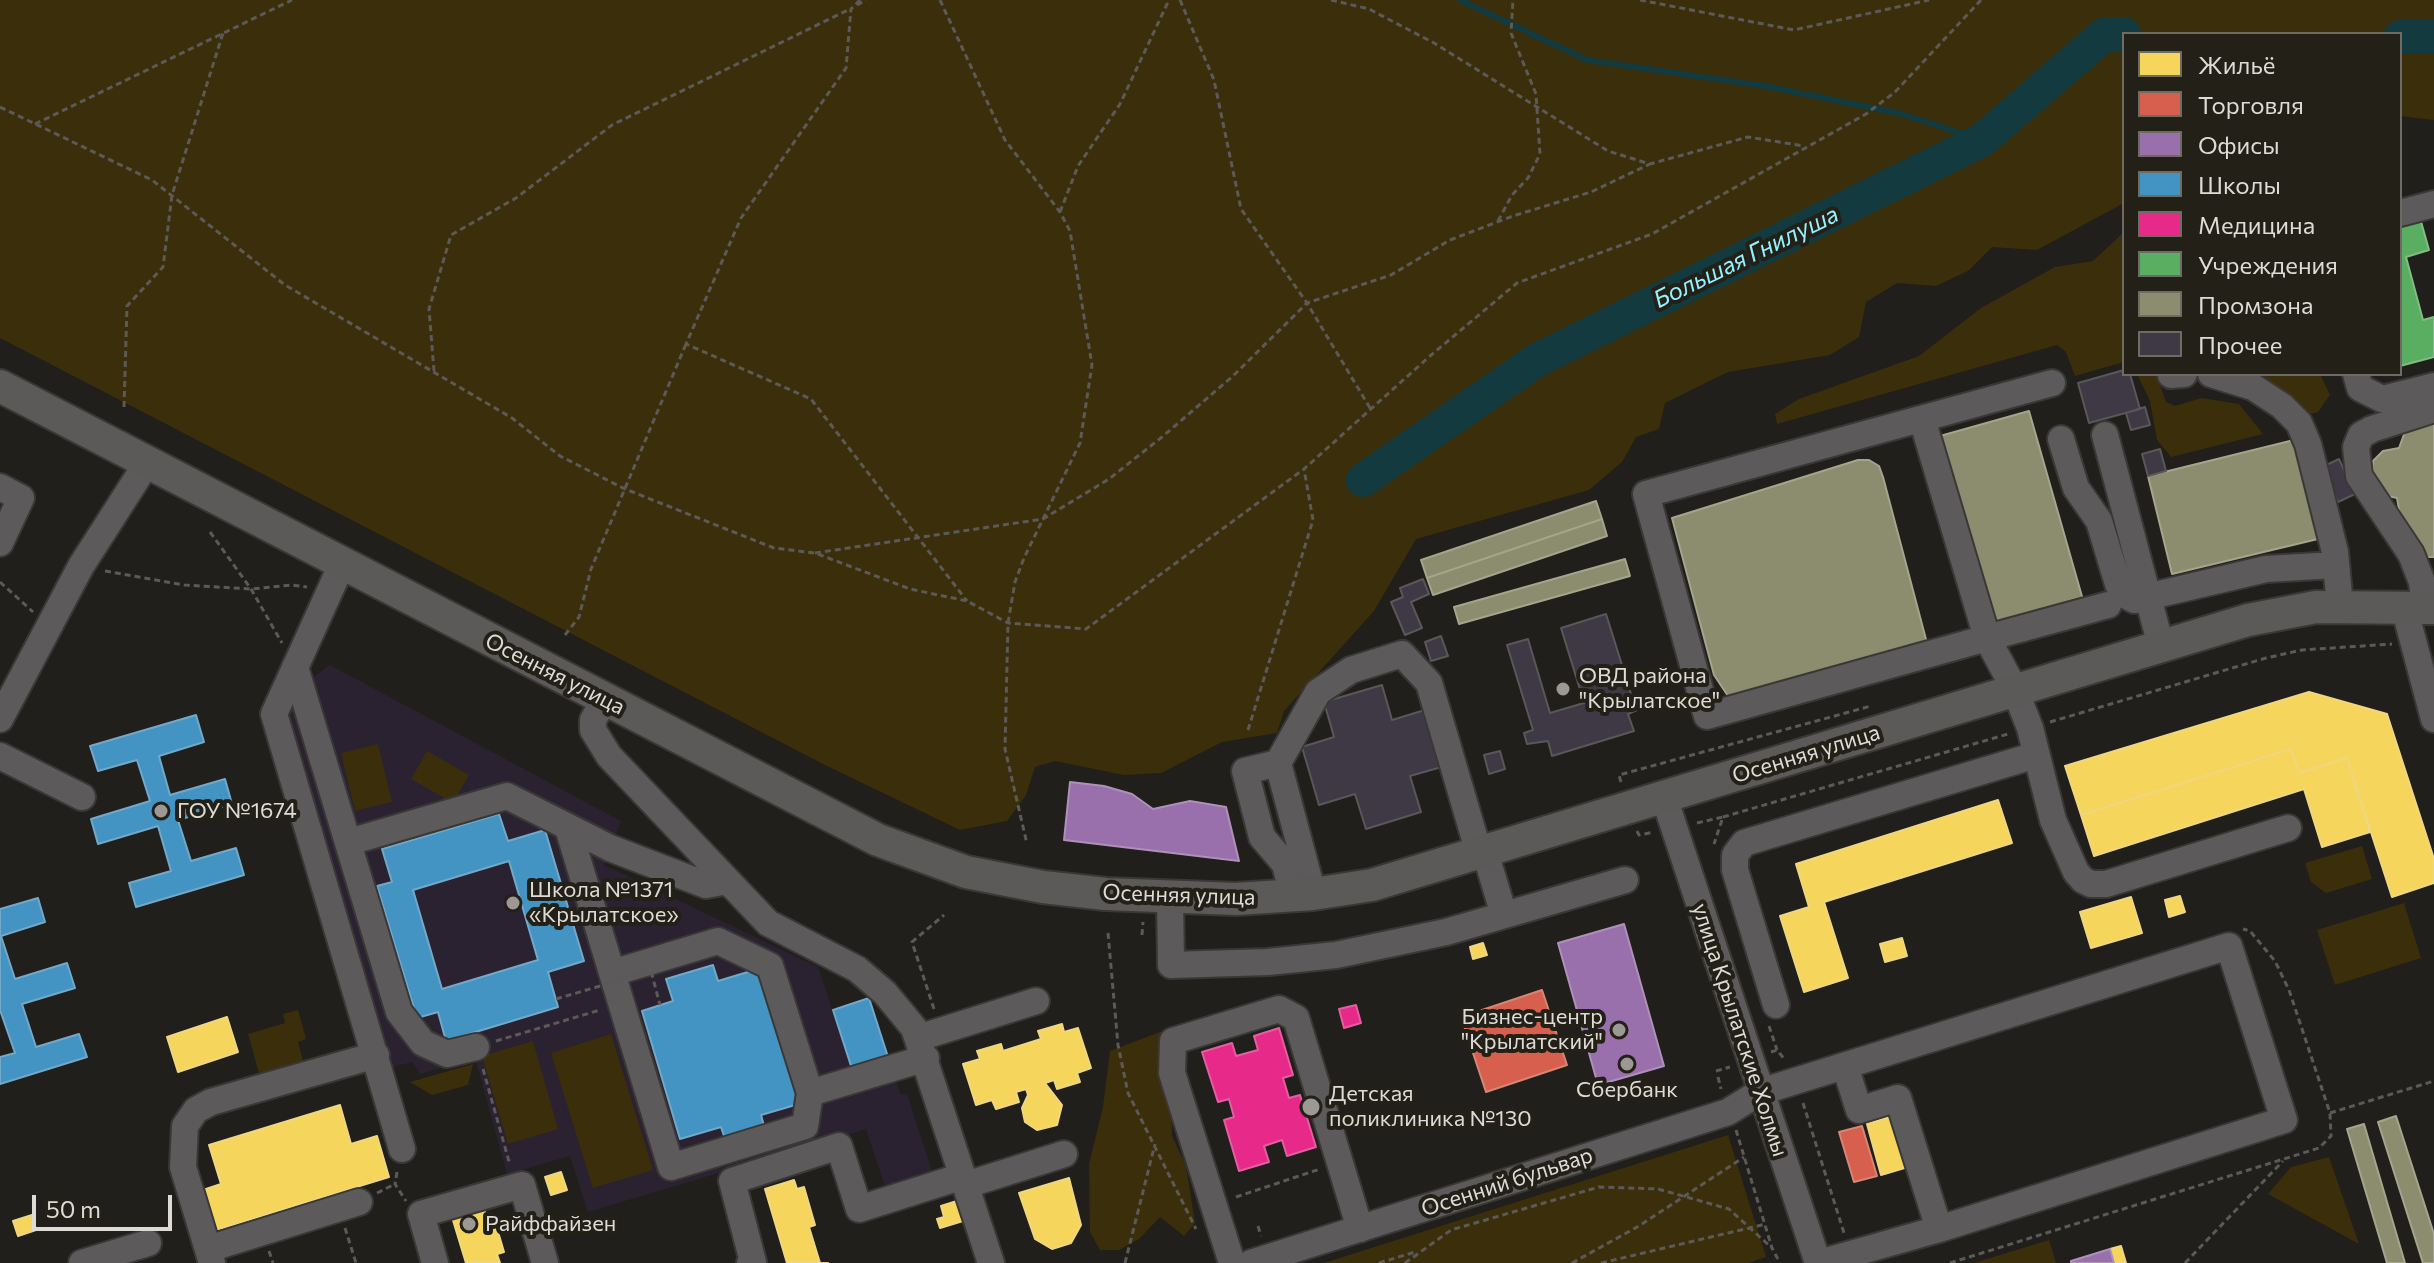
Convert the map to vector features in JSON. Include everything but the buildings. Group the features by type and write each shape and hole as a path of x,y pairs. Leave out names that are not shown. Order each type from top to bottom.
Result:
{"main road":[{"name":"Осенняя улица","path":"0,386 878,840 938,863 1043,887 1170,897 1303,895 1372,885 2270,614 2340,606 2421,608"}],"street":[{"path":"2402,212 2434,204"},
{"path":"2217,376 2253,387 2282,406 2299,423 2308,444 2336,565 2340,606"},
{"path":"2357,376 2360,388 2382,399 2434,386"},
{"path":"2052,383 1646,494 1707,716 2108,605"},
{"path":"2434,409 2372,429 2361,435 2356,447 2359,476 2411,554 2422,582 2421,608 2411,643 2434,719"},
{"path":"1922,419 1987,638 2015,690 2030,728 2053,820 2076,872 2091,884 2106,884 2288,828"},
{"path":"2105,435 2161,646"},
{"path":"2061,439 2076,488 2099,521 2118,584 2125,595 2134,600 2148,600 2266,569 2336,565"},
{"path":"0,719 81,566 147,463"},
{"path":"0,487 21,498 0,543"},
{"path":"342,564 274,714 402,1149"},
{"path":"1303,895 1278,763 1318,692 1351,670 1402,654 1429,683 1496,918"},
{"path":"295,667 399,1012 423,1043 447,1054 476,1047"},
{"path":"605,699 593,720 593,730 609,756 773,926 857,969 885,993 914,1028 991,1263"},
{"path":"1776,1005 1735,870 1735,855 1744,843 2036,755"},
{"path":"0,756 82,797"},
{"path":"349,842 507,796 568,828 706,885 728,881"},
{"name":"улица Крылатские Холмы","path":"1664,797 1819,1263"},
{"path":"568,828 612,973 622,1004 671,1167 805,1126 810,1093 770,966 718,941 612,973"},
{"path":"1170,897 1171,965 1336,955 1496,918 1625,880"},
{"path":"756,958 773,926"},
{"name":"Осенний бульвар","path":"1251,1263 1728,1112 1760,1092 2229,946 2284,1120 1939,1229"},
{"path":"810,1093 1036,1001"},
{"path":"1232,1263 1172,1073 1173,1041 1279,1009 1296,1018 1360,1229"},
{"path":"351,1212 210,1256 183,1167 185,1126 196,1110 211,1102 376,1055"},
{"path":"1819,1263 1939,1229 1898,1098 1859,1110 1845,1066"},
{"path":"750,1263 753,1262 732,1181 839,1146 859,1209 1064,1154"},
{"path":"435,1263 421,1214 522,1185 545,1263"},
{"path":"82,1263 148,1243"}],"path":[{"path":"35,124 292,0"},
{"path":"565,635 579,617 591,569 741,218 846,68 851,9 860,0"},
{"path":"434,371 429,309 451,235 516,198 612,125 866,0"},
{"path":"940,0 1005,140 1060,212 1070,231 1092,365 1080,443 1015,582 1008,623 1005,749 1027,844"},
{"path":"1060,212 1078,166 1120,104 1169,0"},
{"path":"1180,0 1214,80 1241,209 1307,303 1370,410"},
{"path":"1331,0 1369,9 1536,105 1608,151 1650,164"},
{"path":"1498,221 1512,195 1528,178 1540,154 1530,73 1511,33 1513,0"},
{"path":"1640,0 1794,30 1929,0"},
{"path":"0,107 152,180 285,285 512,418 560,456 625,489 774,548 815,553 910,589 967,601 1008,623 1086,629 1304,469 1517,283 1652,234 1804,146 1866,114 1895,92 1981,0"},
{"path":"124,407 127,306 163,267 172,195 223,33"},
{"path":"815,553 923,540 1043,519 1109,479 1162,437 1233,376 1307,303 1391,275 1450,240 1498,221 1591,192 1650,164 1748,137 1804,146"},
{"path":"686,344 811,399 923,540 967,601"},
{"path":"1248,730 1313,520 1304,469"},
{"path":"210,532 251,589 295,667"},
{"path":"81,566 184,585 251,589 292,585 312,588"},
{"path":"0,582 48,626"},
{"path":"1723,817 2266,658 2302,650 2411,643"},
{"path":"1619,775 1872,705"},
{"path":"933,1006 912,942 944,915"},
{"path":"1950,1263 2319,1148 2331,1136 2330,1113 2289,990 2275,961 2250,931 2232,927"},
{"path":"1108,933 1118,1045 1128,1093 1196,1229"},
{"path":"556,999 651,971 660,1005"},
{"path":"512,1173 476,1047 622,1004"},
{"path":"1716,1071 1777,1050 1790,1063 1851,1254"},
{"path":"1718,1077 1772,1248 1780,1263"},
{"path":"2330,1113 2434,1081"},
{"path":"1125,1263 1155,1144"},
{"path":"1572,1263 1744,1157"},
{"path":"2185,1263 2286,1159"},
{"path":"1213,1204 1340,1163"},
{"path":"1405,1263 1419,1250 1451,1230 1567,1193 1627,1186 1687,1194 1729,1209 1772,1248"},
{"path":"351,1212 356,1263"},
{"path":"1601,1263 1766,1224"},
{"path":"1379,1263 1419,1250"}],"shaded area":[{"path":"0,0 2434,0 2434,120 2402,116 2402,32 2122,32 2122,204 2037,250 1992,247 1968,271 1936,286 1897,283 1866,302 1859,337 1830,355 1728,372 1665,403 1659,429 1636,437 1622,462 1589,490 1416,539 1374,611 1284,711 1277,733 1222,742 1161,773 1124,775 1055,761 1035,767 1026,795 1007,821 960,830 825,765 0,338"},
{"path":"2122,234 2122,363 2075,376 2066,352 2057,345 1777,424 1775,414 1799,399 1919,356 1981,308 2055,267 2093,261"},
{"path":"2138,376 2157,376 2166,402 2175,406 2202,398 2239,404 2263,434 2171,457 2157,440 2150,401"},
{"path":"2243,376 2321,376 2330,395 2318,412 2308,414 2254,379"},
{"name":"Школа №1371 «Крылатское»","path":"330,665 621,821 604,865 818,967 852,1068 888,1057 901,1095 907,1094 932,1171 885,1186 866,1129 588,1212 570,1156 507,1174 475,1058 420,1074 413,1062 391,1067 289,722 295,690"},
{"path":"378,744 392,802 355,811 341,753"},
{"path":"427,751 469,775 453,803 411,779"},
{"path":"2362,846 2372,879 2326,893 2311,882 2305,863"},
{"path":"2404,903 2421,958 2335,985 2317,930"},
{"path":"298,1010 306,1039 298,1042 303,1061 259,1073 248,1034 285,1023 283,1014"},
{"path":"1160,1032 1170,1034 1172,1136 1186,1166 1195,1223 1184,1236 1160,1217 1139,1239 1119,1250 1100,1250 1090,1232 1089,1164 1103,1107 1110,1051"},
{"path":"611,1034 653,1170 593,1188 551,1053"},
{"path":"533,1041 558,1129 508,1144 482,1056"},
{"path":"473,1064 468,1085 432,1095 410,1082"},
{"path":"1728,1135 1766,1257 1748,1263 1324,1263"},
{"path":"2329,1157 2359,1244 2268,1194 2291,1167"},
{"path":"2049,1240 2056,1263 1974,1263"}],"waterway":[{"path":"1460,0 1587,60 1765,86 1902,114 1982,140"},
{"name":"Большая Гнилуша","path":"1363,480 1537,360 1982,140 2105,34 2122,34"},
{"name":"Большая Гнилуша","path":"2402,37 2434,36"}],"place":[{"name":"ОВД района \"Крылатское\"","path":"1563,689"},
{"name":"ГОУ №1674","path":"161,811"},
{"name":"Школа №1371 «Крылатское»","path":"513,903"},
{"name":"Бизнес-центр \"Крылатский\"","path":"1619,1030"},
{"name":"Сбербанк","path":"1627,1064"},
{"name":"Детская поликлиника №130","path":"1311,1107"},
{"name":"Райффайзен","path":"469,1224"}]}
